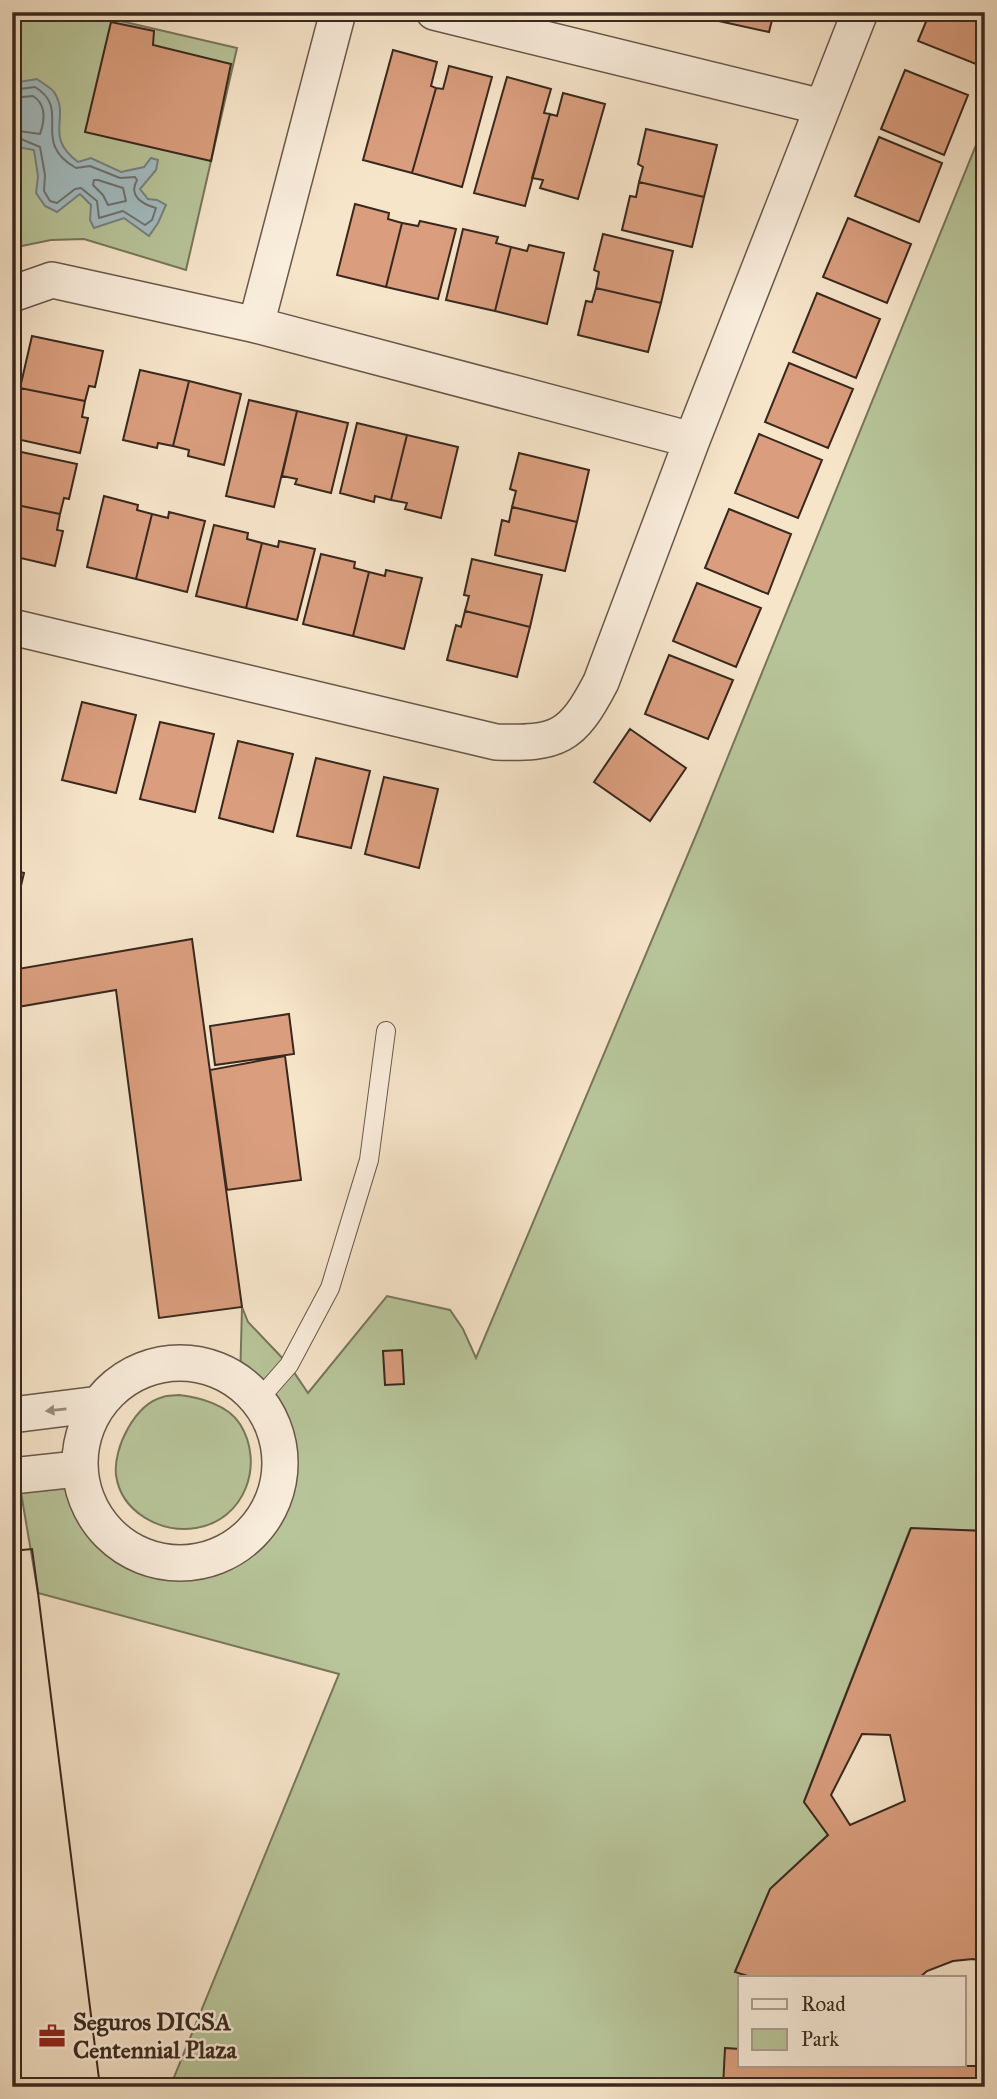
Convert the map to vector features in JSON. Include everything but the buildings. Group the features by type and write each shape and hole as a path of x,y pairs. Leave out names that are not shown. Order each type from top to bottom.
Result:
{"street":[{"path":"256,325 338,12"},
{"path":"434,12 822,107"},
{"path":"12,627 495,742 532,743 562,735 586,712 601,682 692,440 860,12"},
{"path":"12,294 52,279 256,325 692,440"},
{"path":"184,1362 240,1383 260,1398 269,1413 279,1445 280,1479 268,1511 247,1538 219,1556 185,1563 152,1560 121,1545 97,1521 83,1491 77,1469 87,1424 99,1404 119,1383 150,1367 184,1362"},
{"path":"12,1415 99,1404"},
{"path":"12,1476 77,1469"}],"lane":[{"path":"260,1398 289,1365 330,1288 369,1160 386,1031"}],"green space":[{"path":"12,12 82,12 237,48 186,270 84,239 51,240 12,248"},
{"path":"985,123 985,1531 910,1529 804,1801 828,1835 770,1889 735,1972 748,1976 738,1976 738,2053 723,2087 170,2087 339,1674 38,1593 18,1475 77,1469 88,1501 99,1521 122,1546 148,1559 176,1563 202,1560 227,1551 248,1535 265,1515 276,1490 280,1461 274,1426 258,1399 240,1383 242,1307 248,1322 289,1365 308,1393 387,1296 450,1310 463,1329 476,1358 699,828"},
{"path":"179,1395 204,1400 235,1417 247,1440 251,1456 246,1488 238,1502 227,1514 213,1523 196,1528 169,1527 145,1518 126,1500 116,1475 122,1440 135,1418 153,1401 165,1396"}],"water":[{"path":"37,79 54,92 60,110 62,144 78,162 91,158 121,172 144,167 151,158 158,160 156,170 140,189 148,199 166,205 149,236 124,218 94,228 90,220 91,205 80,194 57,212 45,206 36,193 38,176 34,150 12,146 12,83"}],"place":[{"name":"Seguros DICSA Centennial Plaza","path":"52,2036"}]}
